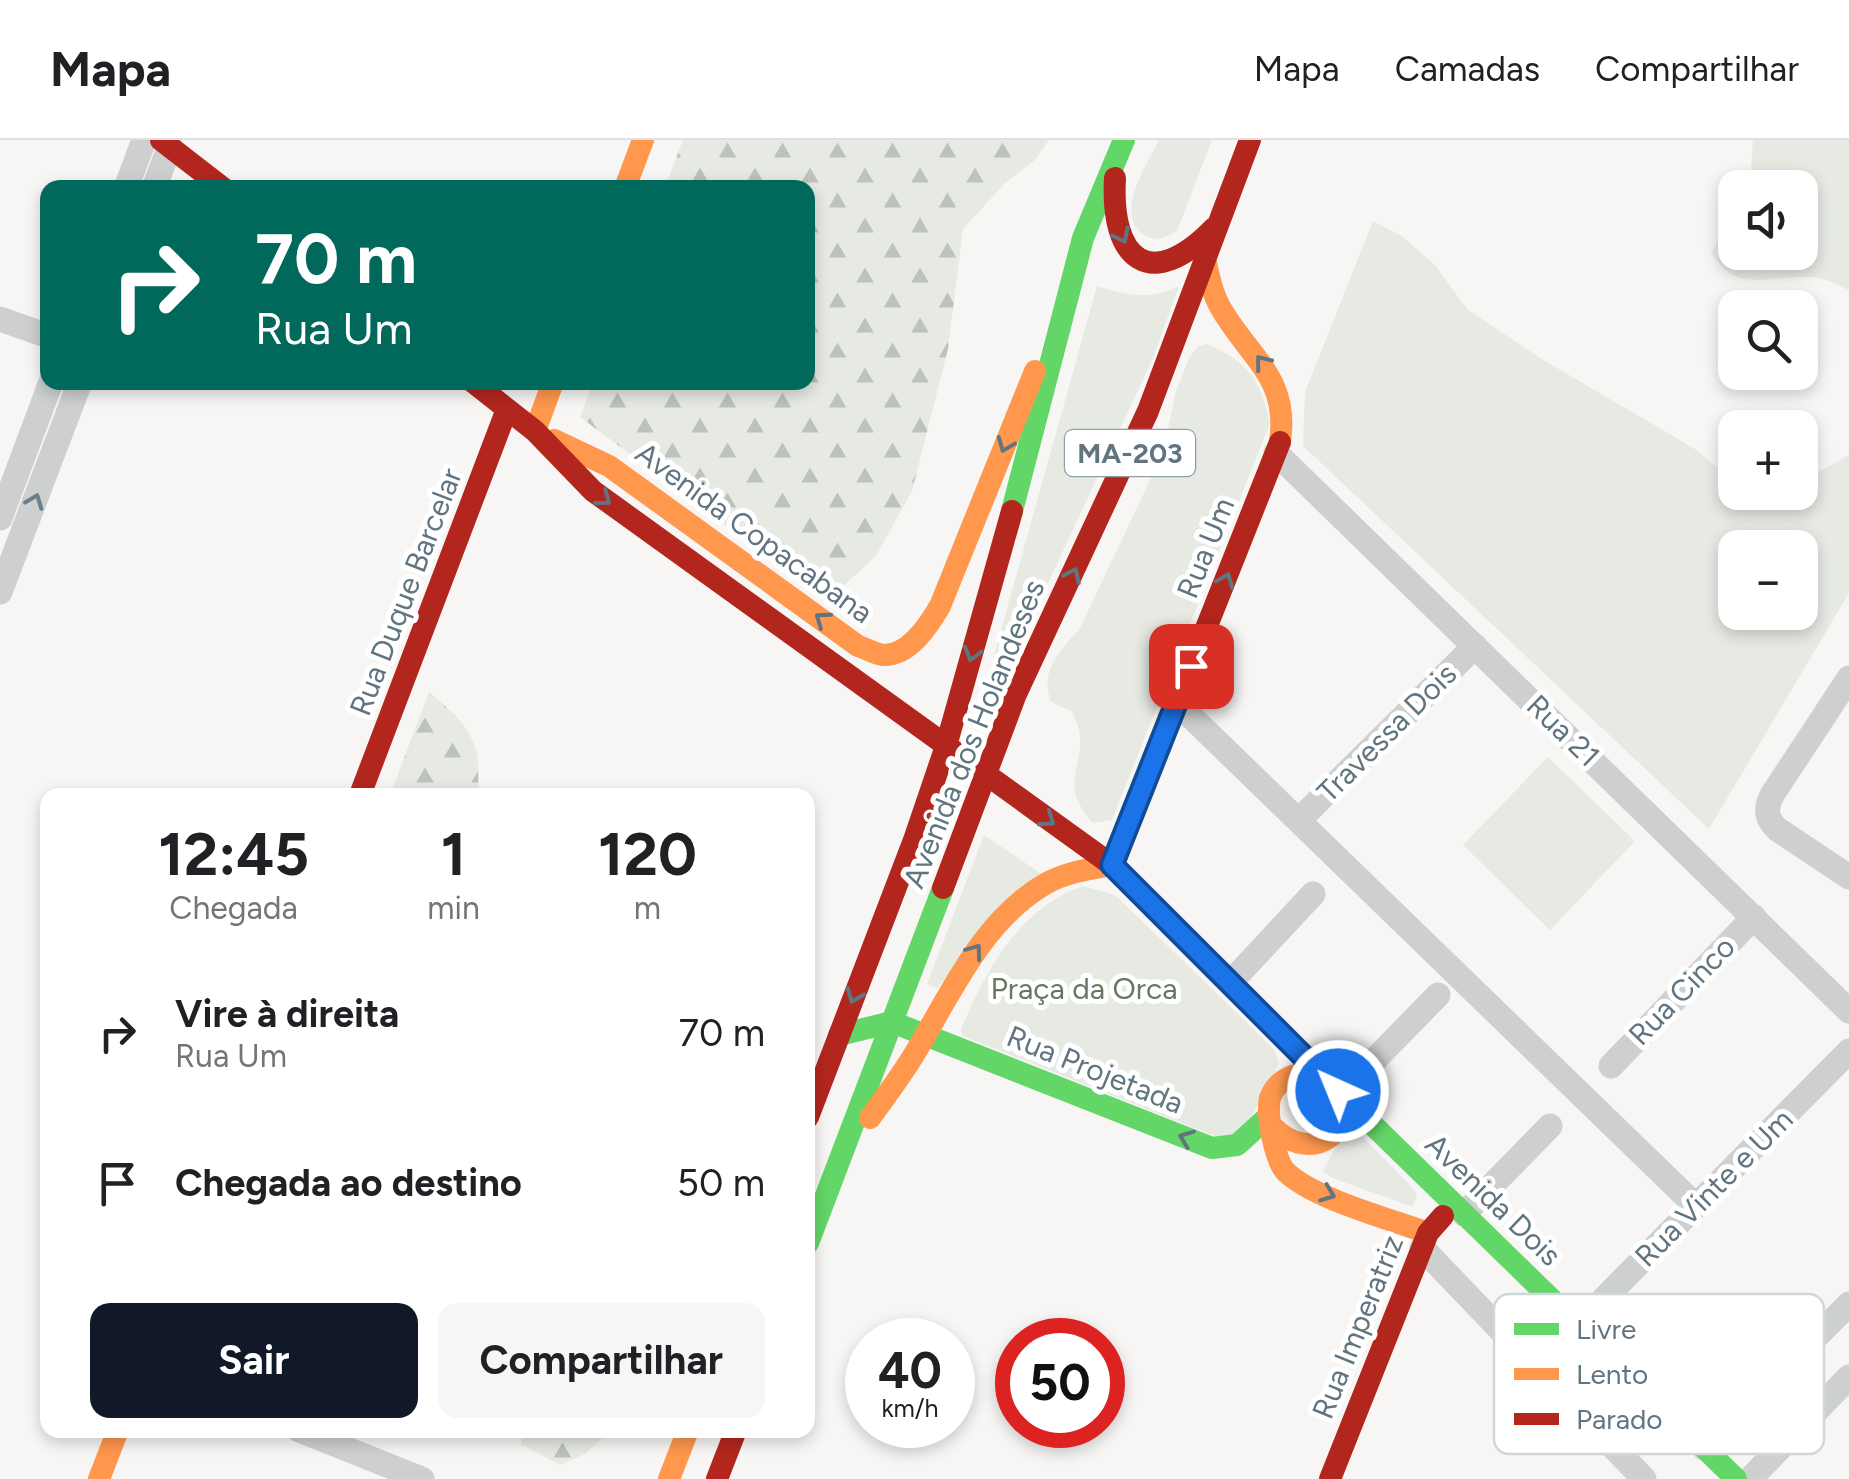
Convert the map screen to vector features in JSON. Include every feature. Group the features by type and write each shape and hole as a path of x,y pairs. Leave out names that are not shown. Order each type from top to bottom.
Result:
{"main road":[{"path":"628,180 643,140"},
{"name":"Avenida dos Holandeses","path":"815,1224 1016,694 1148,411 1250,140"},
{"path":"1124,141 1112,210 1119,237 1134,255 1156,264 1180,260 1204,240 1228,204"},
{"name":"Avenida dos Holandeses","path":"815,1098 946,746 1027,456 1068,289 1096,201 1124,141"},
{"path":"177,146 214,180"},
{"name":"Rua Um","path":"1112,865 1276,453 1284,420 1278,386 1269,369 1225,320 1212,294 1206,264"},
{"name":"Avenida Copacabana","path":"535,430 609,466 858,646 872,654 896,652 911,646 940,606 1068,289"},
{"name":"Avenida Copacabana","path":"483,390 535,430 593,491 985,776"},
{"path":"535,430 550,390"},
{"name":"Rua Duque Barcelar","path":"363,788 508,410"},
{"path":"946,746 990,724 1016,694"},
{"name":"Avenida Dois","path":"985,776 1112,865 1546,1294"},
{"path":"837,1165 926,1036 965,964 1006,915 1038,888 1068,872 1112,865"},
{"path":"839,1035 892,1022"},
{"name":"Rua Projetada","path":"892,1022 1212,1148 1237,1145 1271,1120"},
{"path":"1286,1039 1288,1078"},
{"path":"1271,1120 1288,1143 1312,1146 1323,1142 1339,1126 1342,1102 1335,1088 1316,1074 1297,1074 1272,1094 1271,1120 1274,1154 1296,1180 1425,1240"},
{"name":"Rua Imperatriz","path":"1330,1479 1425,1240 1459,1209"},
{"path":"99,1479 115,1438"},
{"path":"669,1479 685,1438"},
{"path":"717,1479 733,1438"},
{"name":"Avenida Dois","path":"1710,1454 1736,1479"}],"street":[{"path":"129,180 144,140"},
{"path":"158,180 177,146"},
{"path":"0,319 40,333"},
{"path":"0,518 49,390"},
{"path":"0,592 77,390"},
{"name":"Rua 21","path":"1276,453 1849,1011"},
{"name":"Travessa Dois","path":"1298,820 1475,646"},
{"path":"1849,678 1772,795 1766,811 1776,830 1849,876"},
{"path":"1176,702 1696,1206"},
{"path":"1231,982 1313,894"},
{"name":"Rua Cinco","path":"1611,1066 1754,917"},
{"path":"1335,1088 1356,1079 1438,995"},
{"name":"Rua Vinte e Um","path":"1609,1294 1849,1051"},
{"path":"1459,1209 1550,1126"},
{"path":"1425,1240 1494,1315"},
{"path":"1824,1329 1849,1304"},
{"path":"1824,1403 1849,1377"},
{"path":"320,1438 422,1479"},
{"path":"1621,1454 1644,1479"},
{"path":"1750,1479 1774,1454"}],"green space":[{"path":"683,140 1049,140 1034,161 1006,182 963,229 948,349 912,491 876,556 827,601 580,417 590,390 815,390 815,180 668,180"},
{"path":"1159,140 1212,140 1177,231 1154,239 1136,227 1132,203"},
{"path":"1753,140 1849,140 1849,290 1817,277 1756,280 1726,270 1818,270 1818,170 1751,170"},
{"path":"1373,221 1402,236 1434,264 1467,309 1540,358 1695,449 1718,468 1718,510 1818,510 1818,472 1849,455 1849,593 1709,829 1303,446 1305,392"},
{"path":"1718,241 1718,262 1711,253"},
{"path":"1097,286 1138,295 1179,286 1153,358 1008,669 986,684"},
{"path":"1207,344 1233,358 1250,374 1262,394 1270,423 1112,820 1093,823 1075,793 1078,727 1071,711 1051,702 1049,672 1058,654 1079,630 1163,453 1176,391 1190,356"},
{"path":"429,692 455,715 473,741 480,788 393,788"},
{"path":"1548,757 1635,841 1550,930 1463,845"},
{"path":"984,835 1040,873 937,988 927,984"},
{"name":"Praça da Orca","path":"1083,886 1115,895 1273,1048 1279,1063 1245,1129 1222,1139 963,1036 961,1029 971,1007 1007,944 1040,909"},
{"path":"1355,1129 1417,1194 1413,1207 1332,1178 1323,1171 1343,1132"},
{"path":"521,1438 602,1438 585,1454 560,1465 521,1444"}],"traffic: fast":[{"path":"1012,511 1083,238 1124,140"},
{"path":"1112,865 1332,1084"},
{"path":"815,1225 943,888"},
{"path":"839,1035 892,1022 1212,1148 1237,1145 1269,1116"},
{"path":"1338,1091 1546,1294"},
{"path":"1710,1454 1736,1479"}],"traffic: slow":[{"path":"628,180 643,140"},
{"path":"1206,263 1221,309 1274,387 1281,421 1280,442"},
{"path":"554,440 609,466 858,646 892,654 910,645 940,606 1035,371"},
{"path":"535,431 550,390"},
{"path":"870,1118 913,1057 972,957 1004,917 1053,880 1112,865"},
{"path":"1272,1126 1304,1144 1330,1137 1342,1114 1341,1100 1326,1079 1308,1074 1289,1077 1270,1098 1272,1137 1282,1166 1315,1191 1428,1233"},
{"path":"99,1479 115,1438"},
{"path":"669,1479 685,1438"}],"traffic: jam":[{"path":"161,140 213,180"},
{"path":"943,888 1016,694 1148,411 1250,140"},
{"path":"1115,178 1120,230 1139,258 1154,263 1171,259 1214,228"},
{"path":"483,390 535,431 593,491 1112,865"},
{"path":"363,788 507,409"},
{"path":"1112,865 1280,442"},
{"path":"815,1099 946,746 1012,511"},
{"path":"1330,1479 1428,1233 1443,1216"},
{"path":"717,1479 733,1438"}],"route":[{"path":"1191,666 1112,865 1338,1091"}]}
